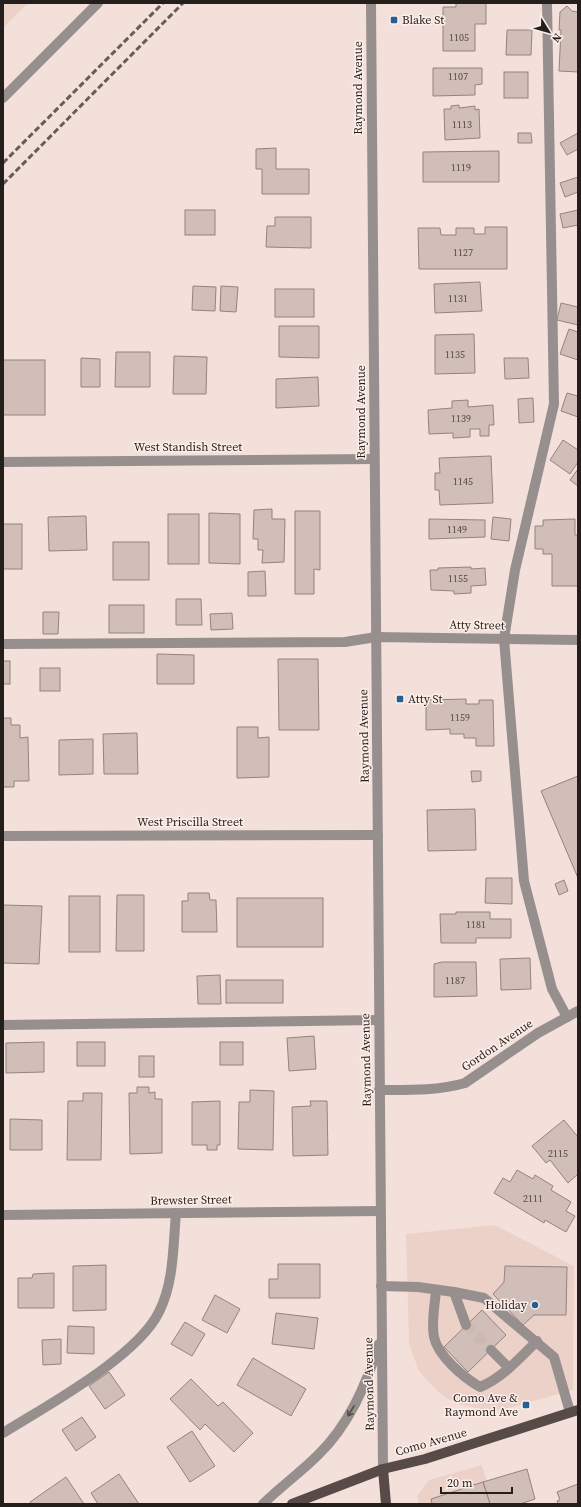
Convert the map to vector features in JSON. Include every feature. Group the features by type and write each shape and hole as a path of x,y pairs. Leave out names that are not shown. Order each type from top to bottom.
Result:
{"main road":[{"name":"Como Avenue","path":"292,1504 383,1469 425,1459 574,1411"},
{"path":"383,1469 386,1504"}],"street":[{"path":"3,98 98,3"},
{"name":"Raymond Avenue","path":"371,3 378,835 378,1020 383,1469"},
{"path":"547,3 554,404 515,570 504,639 524,881 552,989 566,1017"},
{"name":"West Standish Street","path":"3,462 374,459"},
{"name":"Atty Street","path":"3,644 345,642 376,637 578,640"},
{"name":"West Priscilla Street","path":"3,836 378,835"},
{"name":"Gordon Avenue","path":"379,1090 455,1086 465,1083 484,1072 538,1032 578,1011"},
{"path":"3,1025 378,1020"},
{"name":"Brewster Street","path":"3,1215 380,1211"},
{"path":"3,1433 100,1371 140,1338 159,1313 171,1276 176,1213"},
{"path":"381,1286 454,1292 484,1298 537,1341 554,1357 574,1411"},
{"path":"436,1290 434,1335 437,1348 466,1378 480,1387 490,1382 509,1368 537,1341"},
{"path":"454,1292 466,1325"},
{"path":"263,1504 318,1455 341,1428 361,1394 381,1336"},
{"path":"491,1350 509,1368"}],"shaded area":[{"path":"3,3 28,3 3,28"},
{"path":"495,1225 574,1266 573,1390 505,1409 485,1410 459,1404 446,1398 434,1388 419,1371 409,1344 406,1234"},
{"path":"482,1465 493,1504 419,1504 417,1496 429,1480"}],"building":[{"path":"456,3 486,3 486,24 475,24 475,51 443,51 443,7 456,7"},
{"path":"567,6 572,11 578,12 578,72 559,71 561,30 559,30 560,12"},
{"path":"507,30 532,30 531,55 506,55"},
{"path":"433,68 482,68 482,84 475,85 475,95 433,96"},
{"path":"504,72 528,72 528,98 504,98"},
{"path":"459,105 459,108 475,106 475,110 479,109 480,138 445,140 444,109 451,109 451,106"},
{"path":"518,133 531,133 532,143 518,143"},
{"path":"578,133 578,149 567,155 560,143"},
{"path":"276,148 276,169 309,169 309,194 262,194 262,169 256,169 256,149"},
{"path":"499,151 499,182 423,182 423,152"},
{"path":"578,177 578,192 565,197 560,183"},
{"path":"185,210 215,210 215,235 185,235"},
{"path":"578,210 578,225 563,228 560,214"},
{"path":"275,217 311,217 311,248 266,247 267,226 275,226"},
{"path":"485,227 507,227 507,269 419,269 418,228 440,228 441,235 456,235 456,228 474,228 474,234 485,234"},
{"path":"480,282 482,311 435,313 434,284"},
{"path":"193,286 216,287 215,311 192,310"},
{"path":"221,286 238,287 236,312 220,311"},
{"path":"275,289 314,289 314,317 275,317"},
{"path":"561,303 578,307 578,325 557,320"},
{"path":"279,326 319,326 319,358 279,357"},
{"path":"569,329 578,332 578,360 560,354"},
{"path":"474,334 475,373 435,374 435,335"},
{"path":"116,352 150,352 150,387 115,387"},
{"path":"174,356 207,357 206,394 173,394"},
{"path":"81,358 100,359 100,387 81,387"},
{"path":"504,358 528,358 529,378 505,379"},
{"path":"3,360 45,360 45,415 3,415"},
{"path":"318,377 319,406 276,408 276,379"},
{"path":"567,393 578,396 578,417 561,411"},
{"path":"533,398 534,422 519,423 518,399"},
{"path":"468,400 468,407 493,405 494,425 489,425 489,436 480,436 480,429 470,429 470,437 453,438 453,433 429,434 428,410 452,408 452,401"},
{"path":"563,440 578,450 578,462 570,474 550,460"},
{"path":"491,456 493,503 440,505 439,490 435,490 435,473 440,473 439,458"},
{"path":"578,469 578,486 570,480"},
{"path":"272,509 272,519 285,519 284,562 262,563 263,550 258,550 258,539 253,539 254,510"},
{"path":"295,511 320,511 320,570 314,569 314,594 295,594"},
{"path":"209,513 240,514 240,564 209,563"},
{"path":"168,514 199,514 199,564 168,564"},
{"path":"86,516 87,550 49,551 48,517"},
{"path":"493,517 511,519 509,541 491,539"},
{"path":"429,519 485,520 485,537 429,539"},
{"path":"575,519 575,535 578,535 578,586 552,586 552,554 543,554 543,549 535,549 535,526 543,526 543,520"},
{"path":"3,524 22,524 22,569 3,569"},
{"path":"113,542 149,542 149,580 113,580"},
{"path":"471,567 471,569 485,568 486,585 471,586 471,593 454,594 454,591 431,590 430,570 438,570 438,568"},
{"path":"265,571 266,596 248,596 248,572"},
{"path":"176,599 201,599 202,625 176,625"},
{"path":"109,605 144,605 144,633 109,633"},
{"path":"43,612 59,612 58,634 43,634"},
{"path":"232,613 233,629 211,630 210,614"},
{"path":"157,654 194,655 194,684 157,684"},
{"path":"278,659 318,659 319,730 279,730"},
{"path":"3,661 10,661 10,684 3,684"},
{"path":"40,668 60,668 60,691 40,691"},
{"path":"466,699 466,704 479,704 479,700 493,700 494,746 476,746 476,738 464,738 464,734 450,734 450,729 426,730 426,700"},
{"path":"3,718 11,718 11,725 20,725 20,738 28,737 29,781 14,781 14,787 3,787"},
{"path":"237,727 258,727 258,738 269,737 269,777 237,778"},
{"path":"137,733 138,774 104,774 103,734"},
{"path":"93,739 93,774 59,775 59,740"},
{"path":"471,771 481,771 481,781 472,782"},
{"path":"578,776 578,878 541,791"},
{"path":"475,809 476,850 428,851 427,810"},
{"path":"486,878 512,878 512,904 485,903"},
{"path":"564,880 568,891 559,895 555,884"},
{"path":"188,893 209,893 210,900 216,900 217,932 182,932 182,901 188,901"},
{"path":"117,895 144,895 144,951 116,951"},
{"path":"69,896 100,896 100,952 69,952"},
{"path":"237,898 323,898 323,947 237,947"},
{"path":"3,905 42,906 39,964 3,963"},
{"path":"456,912 490,912 490,919 511,919 511,938 476,938 476,943 441,943 440,914 456,914"},
{"path":"530,958 531,989 501,990 500,959"},
{"path":"442,962 476,962 477,996 434,997 434,964"},
{"path":"220,975 221,1004 198,1004 197,976"},
{"path":"226,980 283,980 283,1003 226,1003"},
{"path":"314,1036 316,1069 289,1071 287,1038"},
{"path":"44,1042 44,1072 6,1073 6,1043"},
{"path":"77,1042 105,1042 105,1066 77,1066"},
{"path":"220,1042 243,1042 243,1065 220,1065"},
{"path":"139,1056 154,1056 154,1077 139,1077"},
{"path":"137,1087 149,1087 149,1093 155,1092 155,1099 162,1099 162,1153 130,1154 129,1093 137,1093"},
{"path":"250,1090 274,1091 273,1150 238,1149 239,1102 250,1102"},
{"path":"83,1093 102,1093 101,1160 67,1160 68,1101 83,1101"},
{"path":"220,1101 220,1145 217,1145 217,1150 207,1150 207,1145 192,1145 192,1102"},
{"path":"310,1101 327,1101 328,1155 293,1156 292,1107 311,1106"},
{"path":"10,1119 42,1120 42,1150 10,1150"},
{"path":"564,1120 578,1137 578,1174 568,1183 550,1160 546,1163 532,1146"},
{"path":"517,1170 533,1179 535,1175 553,1186 551,1190 571,1202 566,1211 575,1216 566,1232 545,1220 544,1223 494,1193 503,1178 510,1182"},
{"path":"278,1264 320,1264 320,1298 269,1298 269,1279 278,1279"},
{"path":"106,1265 106,1310 73,1311 73,1266"},
{"name":"Holiday","path":"505,1266 567,1267 566,1315 534,1315 523,1325 493,1294 504,1282"},
{"path":"54,1273 54,1308 18,1308 18,1278 32,1278 33,1274"},
{"path":"215,1295 240,1309 227,1333 202,1320"},
{"path":"482,1310 506,1335 468,1372 444,1347"},
{"path":"276,1313 318,1318 314,1349 272,1344"},
{"path":"185,1322 205,1334 192,1356 171,1344"},
{"path":"68,1326 94,1327 94,1354 67,1353"},
{"path":"61,1339 61,1364 43,1365 42,1340"},
{"path":"253,1358 306,1389 291,1416 237,1385"},
{"path":"109,1372 125,1395 105,1409 89,1386"},
{"path":"191,1379 218,1406 223,1402 253,1433 234,1452 205,1424 200,1430 170,1399"},
{"path":"82,1417 96,1437 76,1451 62,1430"},
{"path":"192,1431 215,1466 190,1482 167,1447"},
{"path":"527,1469 535,1499 520,1504 490,1504 483,1482"},
{"path":"119,1474 139,1504 98,1504 91,1493"},
{"path":"66,1477 84,1504 31,1504 30,1502"},
{"path":"483,1482 490,1504 432,1504 431,1499"},
{"path":"578,1484 578,1504 558,1504 557,1501 560,1500 557,1492"}],"tunnel":[{"path":"466,1325 491,1350"}],"railway":[{"path":"3,163 163,3"},
{"path":"3,184 183,3"}],"place":[{"name":"Blake St","path":"394,20"},
{"name":"Atty St","path":"400,699"},
{"name":"Holiday","path":"535,1305"},
{"name":"Como Ave & Raymond Ave","path":"526,1405"}]}
